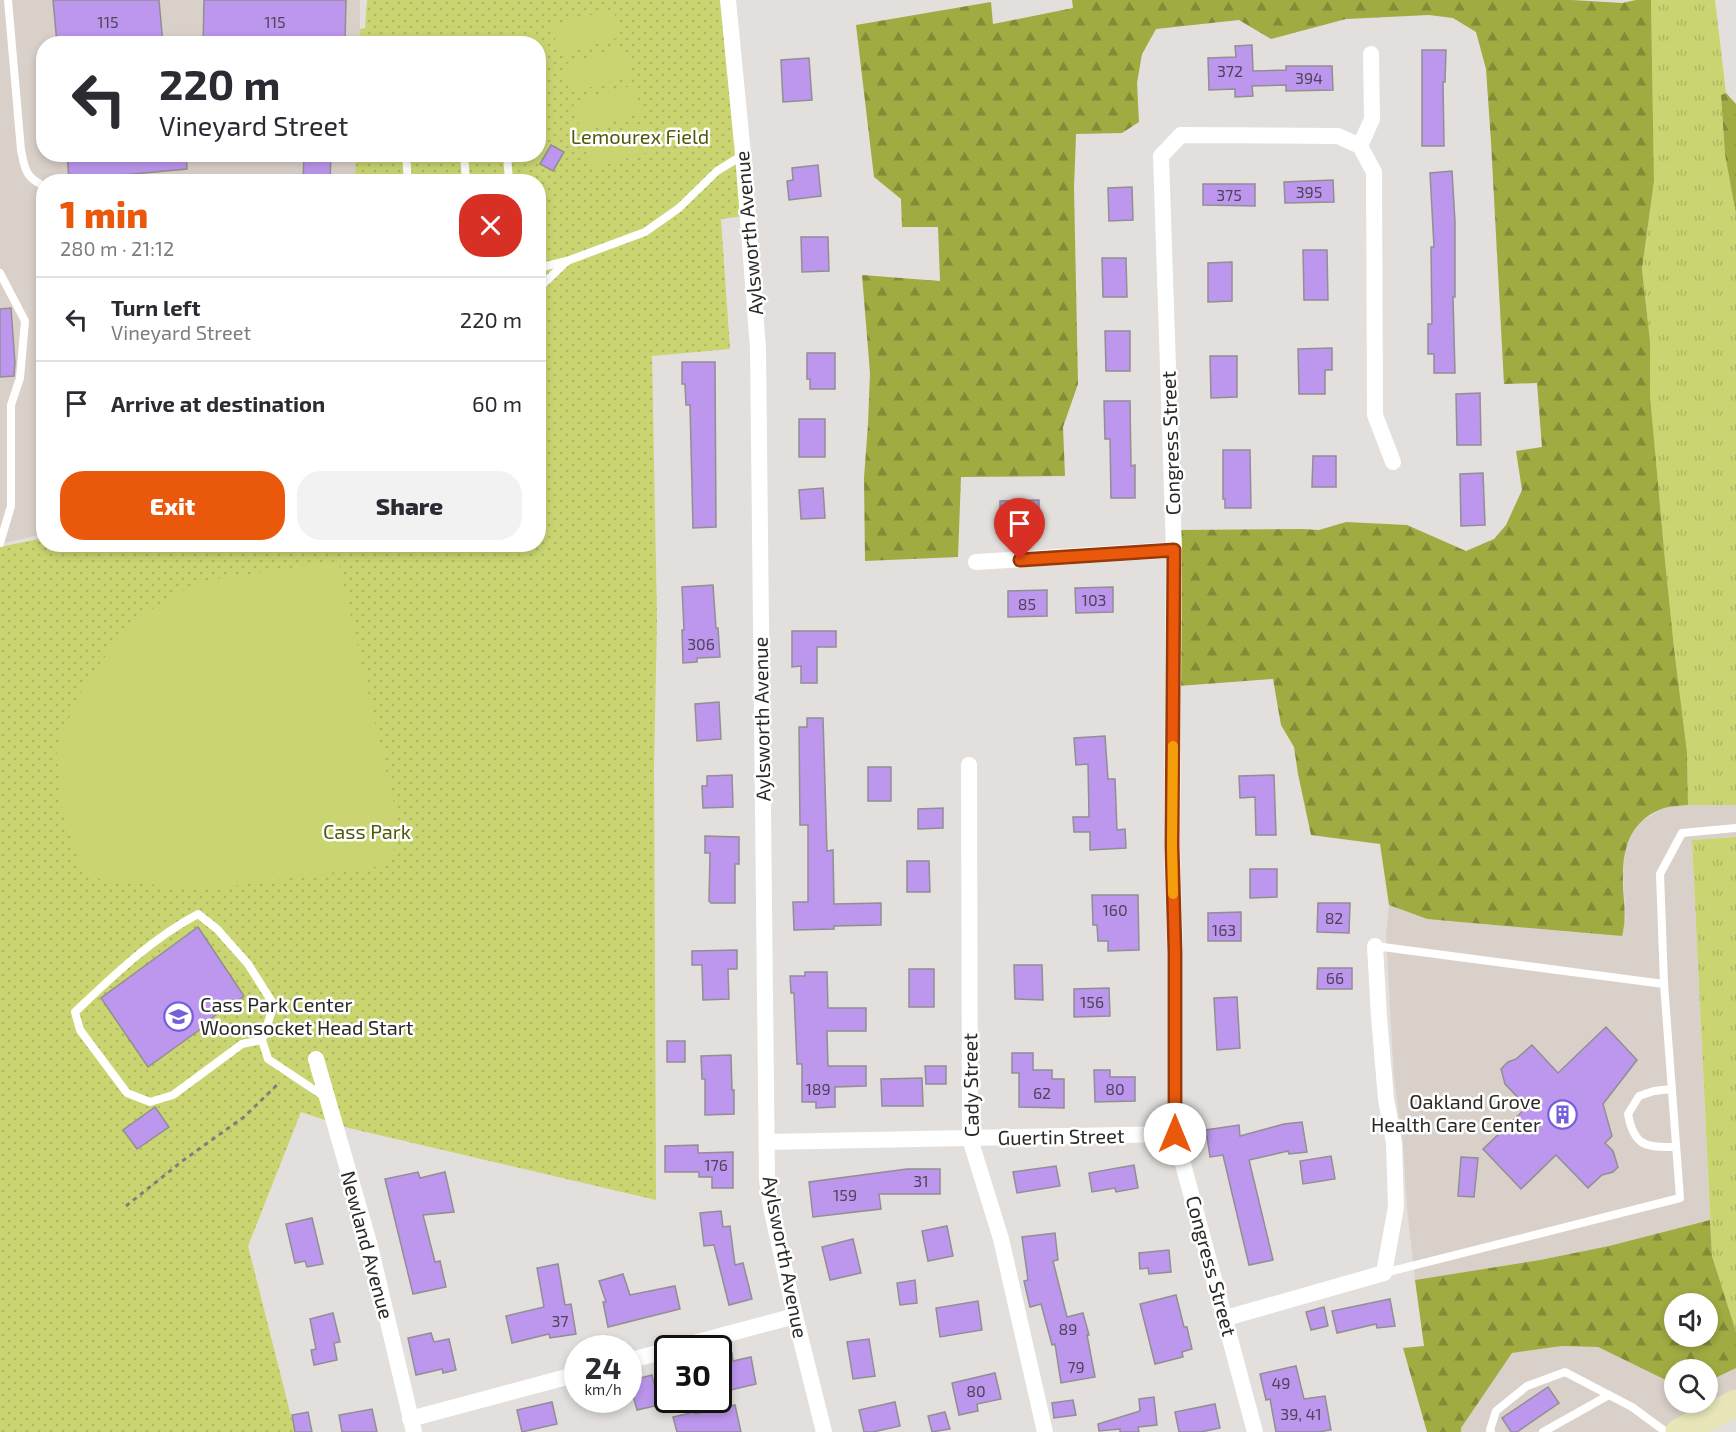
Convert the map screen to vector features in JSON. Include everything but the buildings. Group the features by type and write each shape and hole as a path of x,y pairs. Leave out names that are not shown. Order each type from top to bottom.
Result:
{"main road":[{"path":"1679,1432 1736,1403"}],"street":[{"name":"Aylsworth Avenue","path":"728,0 758,348 768,1194 824,1432"},
{"path":"1371,54 1372,119 1360,146 1374,171 1375,415 1393,462"},
{"name":"Congress Street","path":"1255,1432 1175,1134 1175,953 1172,846 1174,550 1161,156 1181,135 1338,136 1360,146"},
{"path":"976,562 1174,550"},
{"name":"Cady Street","path":"969,765 970,1139 1001,1239 1045,1432"},
{"path":"1226,1318 1384,1273 1396,1207 1394,1143 1386,1099 1376,946"},
{"name":"Newland Avenue","path":"316,1059 370,1246 412,1425"},
{"name":"Guertin Street","path":"767,1142 1175,1134"},
{"path":"724,1335 795,1316"},
{"path":"412,1425 564,1378"}],"lane":[{"path":"8,0 21,150 25,171 36,182"},
{"path":"546,266 567,261 645,232 679,208 717,171 743,154"},
{"path":"546,281 567,261"},
{"path":"0,273 25,321 20,378 11,405 11,506 0,543"},
{"path":"1384,1273 1680,1198 1664,984 1660,874 1682,833 1736,828"},
{"path":"262,1040 243,1044 173,1095 150,1102 127,1092 80,1030 75,1012 122,968 174,927 198,914 217,929 248,964 274,1005 262,1040 268,1059 327,1099"},
{"path":"1376,946 1664,984"},
{"path":"1672,1089 1639,1096 1628,1114 1631,1130 1640,1142 1656,1147 1676,1147"},
{"path":"1491,1432 1496,1411 1527,1386 1565,1372 1632,1407 1666,1432"},
{"path":"1543,1432 1609,1395"}],"path":[{"path":"126,1206 185,1159 244,1117 289,1073"}],"shaded area":[{"path":"0,0 360,0 360,36 36,36 36,162 356,162 355,174 36,174 36,536 0,544"},
{"path":"1736,805 1736,837 1692,840 1710,1220 1609,1246 1540,1260 1415,1280 1403,1145 1394,1078 1386,934 1389,905 1427,919 1626,921 1623,875 1625,849 1637,824 1665,807"},
{"path":"1562,1346 1598,1347 1664,1379 1664,1413 1718,1413 1718,1377 1736,1368 1736,1416 1677,1432 1461,1432 1461,1428 1511,1353"}],"green space":[{"name":"Cass Park","path":"367,0 730,0 750,215 721,219 730,349 652,356 657,620 654,765 656,1200 349,1128 301,1112 248,1246 295,1432 0,1432 0,547 36,539 36,552 546,552 546,174 355,174 356,162 546,162 546,36 360,36 360,29 365,28"},
{"path":"1072,0 1572,0 1622,3 1651,0 1654,181 1642,269 1650,341 1650,395 1665,560 1687,752 1688,805 1667,807 1653,813 1637,826 1632,834 1623,864 1625,920 1622,936 1427,919 1389,905 1380,844 1311,835 1294,747 1281,725 1273,679 1178,686 1177,530 1319,530 1346,522 1407,525 1466,551 1494,539 1506,525 1522,490 1516,451 1542,447 1537,383 1504,384 1486,69 1476,32 1453,18 1429,15 1346,19 1271,39 1239,20 1156,29 1142,54 1137,83 1139,122 1122,133 1076,134 1074,188 1078,384 1063,427 1065,476 961,477 958,557 865,561 864,478 870,373 862,275 940,281 938,227 902,227 901,199 874,177 856,25 991,2 993,24 1073,8"},
{"path":"1651,0 1715,0 1726,93 1721,95 1725,155 1736,214 1736,805 1688,805 1687,752 1665,560 1650,395 1650,341 1642,269 1654,181"},
{"path":"613,9 621,37 560,55 551,26"},
{"path":"624,47 632,75 570,93 562,65"},
{"path":"634,85 642,113 581,131 573,103"},
{"path":"1726,93 1736,104 1736,214 1725,155 1721,95"},
{"name":"Lemourex Field","path":"645,123 653,151 591,169 583,141"},
{"path":"338,561 398,822 395,847 381,866 203,890 84,877 63,814 56,747 86,681 134,620 197,582"},
{"path":"1736,837 1736,1332 1712,1256 1692,840"},
{"path":"1710,1220 1712,1256 1736,1332 1736,1368 1718,1377 1718,1359 1664,1359 1664,1379 1598,1347 1562,1346 1512,1353 1461,1428 1461,1432 1427,1432 1403,1348 1424,1346 1415,1280 1540,1260 1609,1246"}],"slow traffic":[{"path":"1173,746 1173,894"}],"place":[{"name":"Cass Park Center Woonsocket Head Start","path":"179,1016"},
{"name":"Oakland Grove Health Care Center","path":"1562,1114"}],"route":[{"path":"1020,560 1174,550 1172,846 1175,953 1175,1134"}]}
